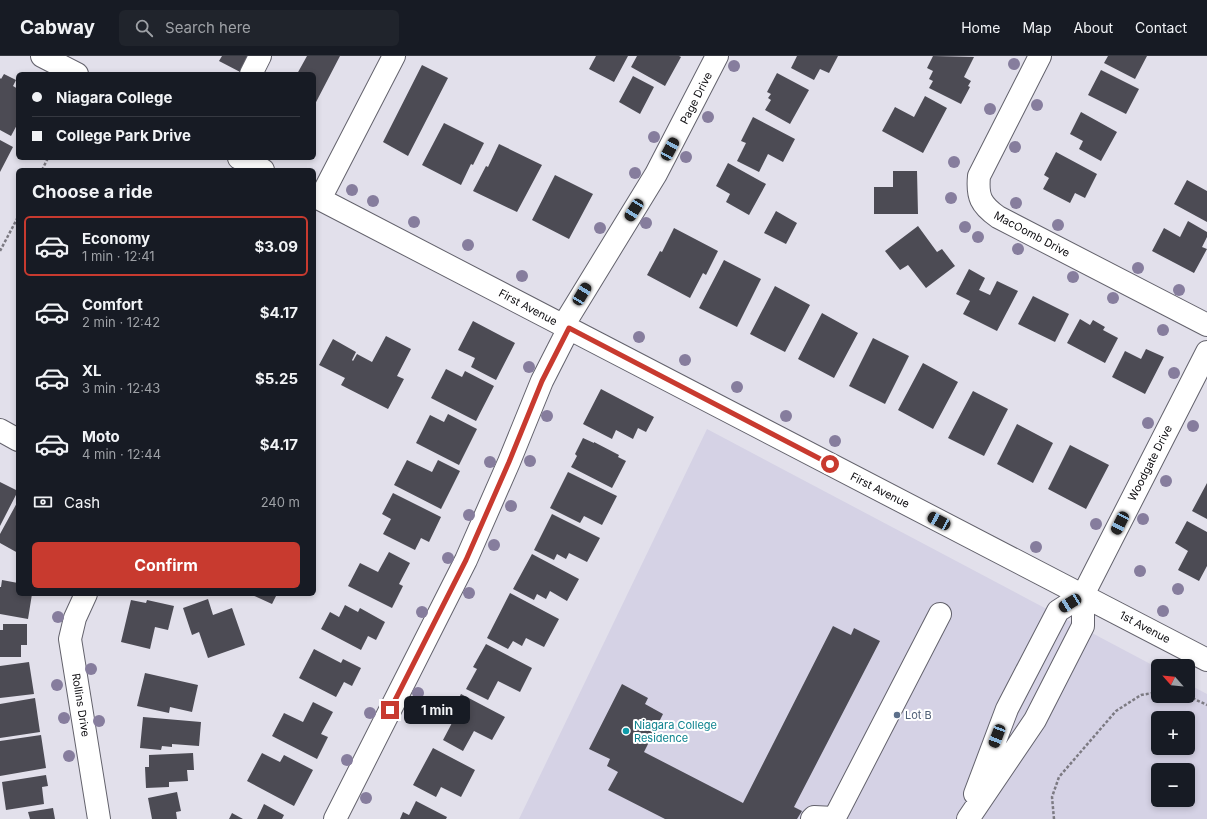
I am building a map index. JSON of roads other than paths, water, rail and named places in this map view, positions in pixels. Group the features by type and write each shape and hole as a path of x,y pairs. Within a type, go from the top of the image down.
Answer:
{"street":[{"path":"42,56 73,72"},
{"path":"252,72 260,56"},
{"path":"317,198 394,56"},
{"name":"Page Drive","path":"335,819 466,560 566,327 656,174 717,56"},
{"name":"MacOomb Drive","path":"1040,56 979,176 978,188 980,198 987,210 1207,325"},
{"path":"243,160 259,168"},
{"name":"First Avenue","path":"317,198 1083,596"},
{"name":"Woodgate Drive","path":"1083,596 1207,352"},
{"path":"0,430 16,439"},
{"name":"Rollins Drive","path":"85,596 75,618 70,639 99,819"},
{"path":"966,819 1007,709 1058,611 1083,596"},
{"path":"966,819 1035,720 1083,626 1083,596"},
{"name":"1st Avenue","path":"1083,596 1207,660"},
{"path":"812,819 814,817 834,819 940,614"}],"place":[{"name":"Lot B","path":"897,715"},
{"name":"Niagara College Residence","path":"626,731"}]}
